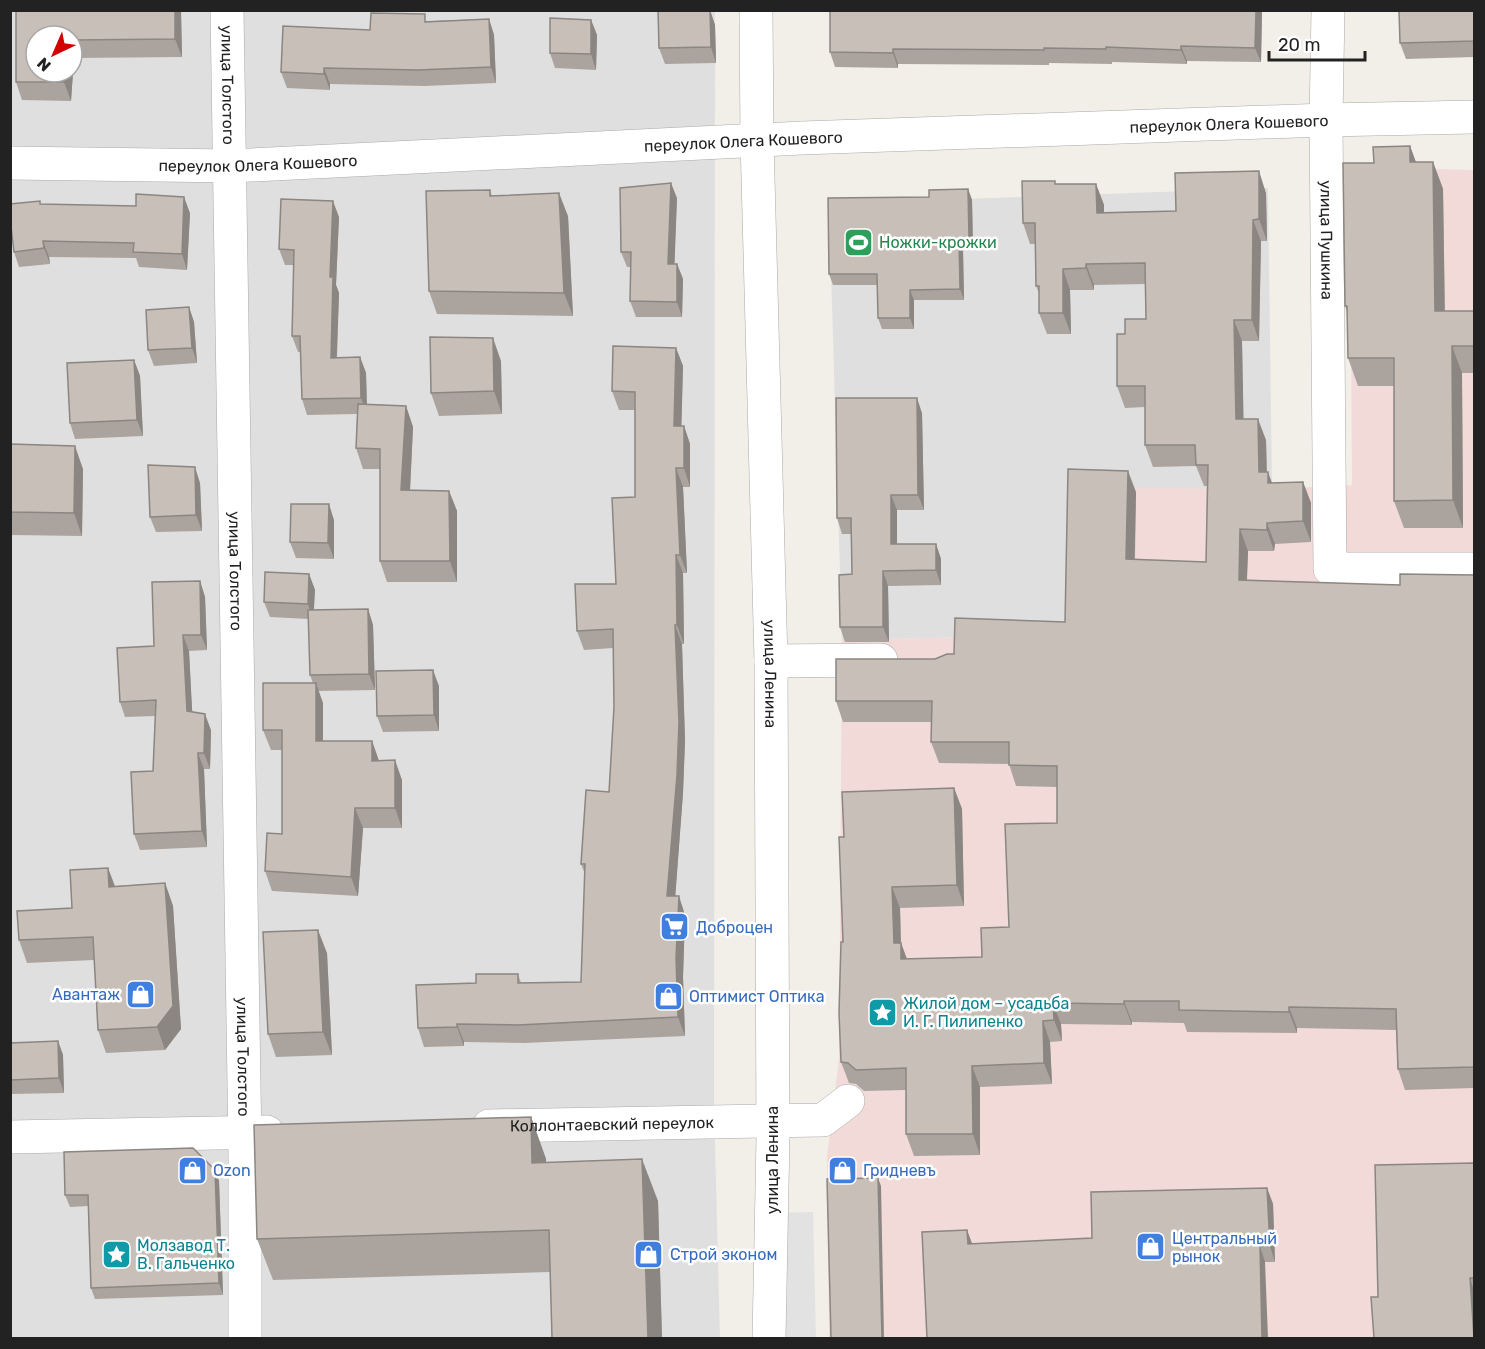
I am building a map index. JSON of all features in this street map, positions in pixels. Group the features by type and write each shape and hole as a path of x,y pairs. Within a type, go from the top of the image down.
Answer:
{"street":[{"name":"улица Толстого","path":"227,10 231,166 245,1338"},
{"name":"улица Ленина","path":"756,10 757,140 771,661 770,1338"},
{"name":"улица Пушкина","path":"1328,10 1326,120 1330,569 1474,569"},
{"name":"переулок Олега Кошевого","path":"10,163 231,166 757,140 1474,117"},
{"path":"771,661 910,661"},
{"name":"Коллонтаевский переулок","path":"457,1127 824,1120 848,1101"},
{"path":"10,1137 292,1131"}],"shaded area":[{"path":"10,11 715,11 714,1105 720,1338 11,1338"},
{"path":"1350,167 1474,170 1474,1338 829,1338 827,1156 839,1059 842,640 1066,635 1071,487 1272,489 1352,485"},
{"path":"1268,188 1272,489 1066,635 842,640 829,204"},
{"path":"813,1212 816,1338 781,1338 778,1213"}],"building":[{"path":"16,10 175,10 175,39 84,40 84,24 24,24 24,82 16,82"},
{"path":"658,10 710,10 711,47 659,48"},
{"path":"830,10 1256,10 1255,48 1181,46 1181,50 1106,47 1106,49 1044,48 1044,50 893,49 893,53 830,52"},
{"path":"1474,10 1474,41 1400,43 1399,11"},
{"path":"371,13 425,14 425,22 489,19 491,67 418,70 324,68 324,74 281,72 283,26 370,30"},
{"path":"550,18 591,20 591,54 550,53"},
{"path":"1410,146 1410,162 1433,162 1435,311 1474,311 1474,346 1452,346 1453,500 1394,501 1394,358 1348,358 1343,163 1374,163 1373,147"},
{"path":"1259,171 1259,219 1253,220 1252,320 1234,320 1236,419 1258,419 1259,472 1268,472 1268,483 1303,482 1303,521 1267,523 1267,530 1240,529 1239,580 1400,585 1400,574 1474,575 1474,1067 1398,1069 1396,1009 1289,1007 1289,1012 1179,1010 1179,1001 1124,1001 1124,1004 1053,1003 1054,1020 1043,1021 1044,1063 972,1066 973,1134 906,1134 906,1068 856,1070 848,1063 841,1062 839,1013 841,942 843,942 839,837 844,837 842,792 954,788 957,885 892,887 894,943 901,943 901,959 982,957 981,928 1009,927 1005,824 1057,823 1057,766 1009,765 1009,742 931,742 932,701 836,701 836,659 935,659 954,654 955,618 1065,622 1068,469 1128,471 1126,559 1206,562 1208,465 1196,465 1195,445 1145,445 1145,386 1117,386 1117,334 1125,334 1125,319 1146,319 1145,263 1086,264 1086,268 1063,269 1063,313 1039,313 1035,223 1023,223 1022,181 1096,184 1097,213 1176,211 1175,173"},
{"path":"671,183 668,264 677,264 677,302 630,301 631,252 621,252 620,188"},
{"path":"968,189 969,238 959,238 960,289 910,290 910,318 878,318 877,274 829,274 828,198 929,197 929,190"},
{"path":"490,190 490,196 559,193 564,293 429,291 426,191"},
{"path":"136,194 184,197 182,254 133,252 134,243 43,241 44,248 14,252 10,204 40,201 40,204 136,206"},
{"path":"281,199 333,201 330,277 333,277 331,358 360,357 361,398 302,399 300,336 292,336 294,250 279,249"},
{"path":"189,307 192,348 148,350 146,310"},
{"path":"430,337 493,338 494,391 431,393"},
{"path":"613,346 676,348 674,426 684,426 684,468 676,468 680,555 676,555 677,625 675,625 679,722 667,896 679,896 676,958 678,1017 518,1025 457,1024 457,1027 418,1028 416,985 476,983 476,974 518,974 518,983 581,982 585,864 581,864 586,790 609,792 614,707 613,629 577,631 575,584 616,584 612,498 635,497 635,392 612,391"},
{"path":"134,360 137,420 70,423 67,363"},
{"path":"836,398 917,398 918,495 891,495 891,544 936,544 936,570 883,571 883,627 840,627 839,575 852,574 851,518 837,518"},
{"path":"358,404 406,406 401,490 449,491 450,561 380,561 380,449 356,448"},
{"path":"10,444 75,446 74,513 10,512"},
{"path":"148,465 195,467 196,515 150,517"},
{"path":"291,504 329,504 328,543 290,542"},
{"path":"265,572 309,574 308,604 264,602"},
{"path":"200,581 201,635 183,635 187,711 205,714 204,753 198,753 202,831 134,834 131,772 153,771 156,700 120,702 117,648 154,646 152,582"},
{"path":"368,609 369,674 310,675 308,610"},
{"path":"433,670 434,715 377,716 376,671"},
{"path":"263,683 316,683 316,741 372,741 372,761 395,760 395,808 355,808 351,877 265,871 267,833 282,834 282,730 263,730"},
{"path":"108,868 109,887 165,883 173,1006 157,1027 98,1030 93,937 19,940 17,911 72,908 70,870"},
{"path":"318,930 323,1032 268,1034 263,932"},
{"path":"58,1041 59,1078 10,1080 10,1043"},
{"path":"531,1117 532,1163 642,1159 648,1338 552,1338 549,1230 257,1239 254,1125"},
{"path":"193,1148 215,1170 219,1283 91,1288 88,1195 65,1195 64,1152"},
{"path":"1474,1163 1474,1278 1470,1278 1474,1338 1374,1338 1371,1297 1378,1297 1375,1165"},
{"path":"878,1178 882,1338 831,1338 827,1179"},
{"path":"1267,1188 1270,1246 1260,1246 1262,1338 927,1338 922,1232 967,1230 968,1244 1092,1238 1091,1192"}],"place":[{"name":"Ножки-крожки","path":"858,242"},
{"name":"Доброцен","path":"675,927"},
{"name":"Авантаж","path":"141,994"},
{"name":"Оптимист Оптика","path":"668,996"},
{"name":"Жилой дом – усадьба И. Г. Пилипенко","path":"882,1012"},
{"name":"Ozon","path":"192,1170"},
{"name":"Гридневъ","path":"842,1170"},
{"name":"Центральный рынок","path":"1151,1247"},
{"name":"Молзавод Т. В. Гальченко","path":"116,1254"},
{"name":"Строй эконом","path":"649,1254"}]}
